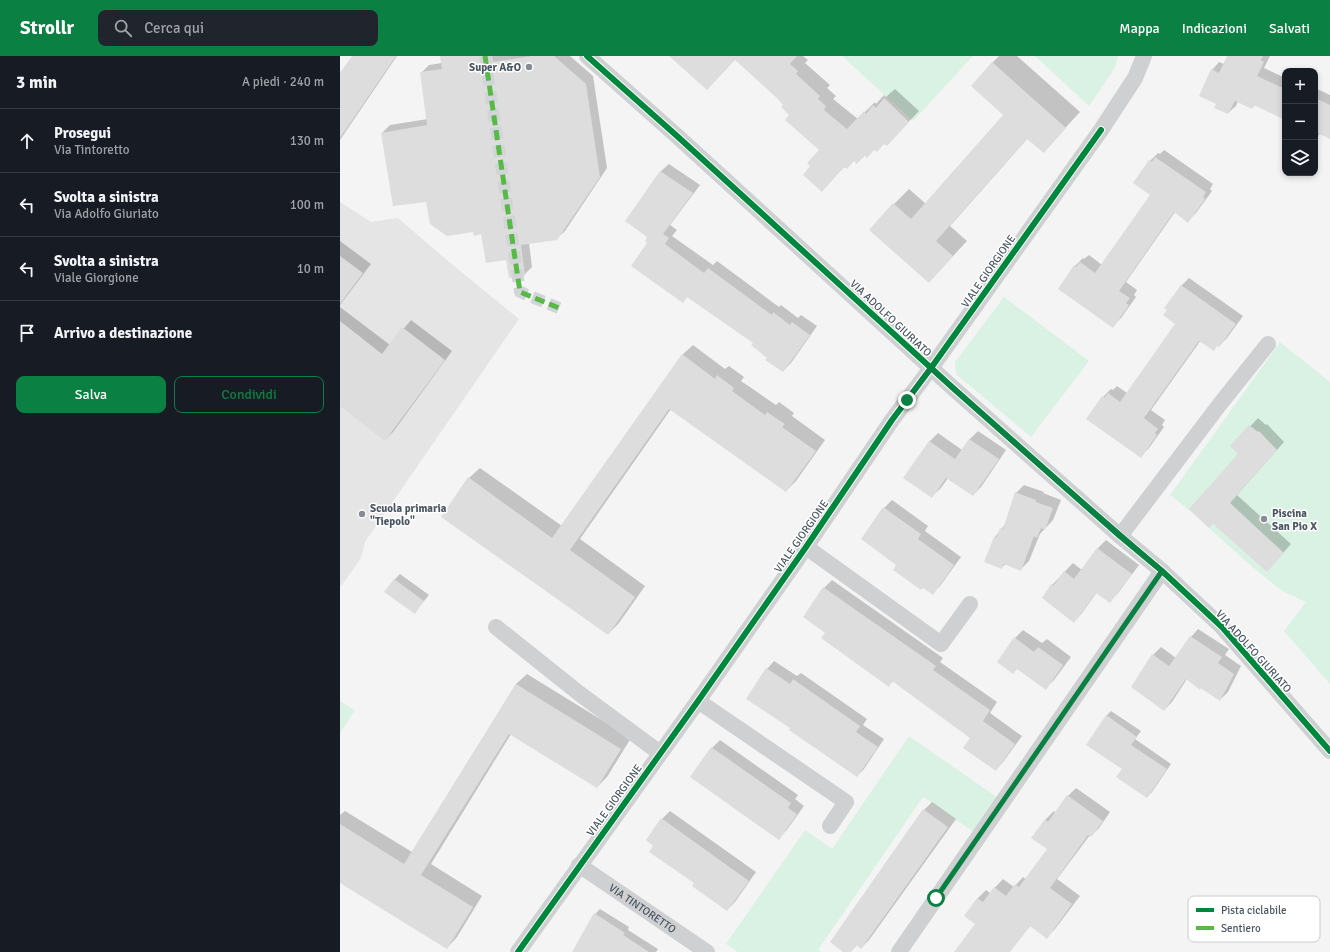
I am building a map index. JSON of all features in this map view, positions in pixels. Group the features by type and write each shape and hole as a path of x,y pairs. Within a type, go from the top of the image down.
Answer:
{"street":[{"name":"VIA ADOLFO GIURIATO","path":"587,56 640,102 663,125 695,152 931,368 1120,536 1162,571 1222,627 1330,751"},
{"name":"VIALE GIORGIONE","path":"518,952 698,701 806,547 892,420 931,368 1100,130 1135,78 1144,56"},
{"path":"1120,536 1220,404 1268,344"},
{"name":"VIALE GIORGIONE","path":"806,547 941,644 970,604"},
{"path":"899,952 1162,571"},
{"path":"496,627 580,694 660,753"},
{"path":"698,701 846,802 830,826"},
{"name":"VIA TINTORETTO","path":"579,865 707,952"}],"shaded area":[{"path":"340,202 371,222 398,218 519,319 365,542 361,558 342,585 340,585"}],"green space":[{"path":"842,56 973,56 913,121"},
{"path":"1035,56 1118,56 1115,68 1089,106"},
{"path":"1004,297 1089,361 1031,437 956,374 955,362"},
{"name":"Piscina San Pio X","path":"1280,342 1330,382 1330,684 1284,631 1306,602 1286,593 1262,575 1170,495"},
{"path":"340,701 355,710 340,733"},
{"path":"909,736 998,798 974,832 923,797 818,950 821,952 738,952 726,944 805,830 832,849"}],"building":[{"path":"352,56 396,56 340,138 340,73"},
{"path":"440,56 492,56 493,62 532,56 554,56 586,84 600,177 557,240 521,245 525,276 509,278 506,260 486,263 481,234 474,236 473,232 447,236 430,224 426,202 393,206 381,133 427,125 420,72 442,69"},
{"path":"669,56 797,56 790,64 798,71 796,74 820,96 818,99 826,106 824,110 847,129 864,111 866,114 873,105 876,108 884,98 909,122 887,146 884,144 877,152 874,150 867,158 864,155 857,164 854,161 847,169 844,167 822,192 803,175 810,166 807,163 819,150 785,120 789,115 781,107 783,105 776,97 735,60 707,90"},
{"path":"1227,56 1263,56 1261,60 1264,62 1257,76 1282,88 1282,119 1254,105 1252,109 1235,101 1228,114 1214,108 1216,104 1199,96 1211,69 1219,73"},
{"path":"992,62 1066,128 1044,153 1027,139 936,241 953,256 929,283 869,230 893,203 911,219 1003,115 971,86"},
{"path":"1318,99 1330,105 1330,139 1318,133"},
{"path":"1155,157 1206,192 1203,197 1205,199 1188,223 1174,212 1119,291 1130,298 1126,303 1129,305 1113,328 1058,289 1074,265 1076,267 1080,262 1095,273 1150,195 1133,183 1149,160 1152,162"},
{"path":"660,171 693,193 663,234 669,238 665,244 704,273 708,268 772,315 773,312 790,325 792,322 810,335 783,372 765,360 767,358 751,345 753,343 687,297 683,303 631,266 647,243 645,241 647,237 625,221"},
{"path":"340,256 363,273 340,304"},
{"path":"1181,285 1236,324 1219,347 1217,346 1214,351 1199,341 1144,418 1158,429 1155,433 1157,435 1141,458 1086,419 1102,396 1104,398 1108,393 1120,402 1175,324 1163,315 1167,310 1164,308"},
{"path":"340,321 382,354 402,327 445,360 385,441 340,406"},
{"path":"682,354 715,379 717,375 734,388 732,391 765,415 767,412 785,424 782,427 816,451 786,492 669,409 570,550 635,597 608,635 441,517 468,477 552,538"},
{"path":"1249,425 1258,432 1259,431 1277,450 1230,503 1284,553 1267,572 1213,524 1209,528 1189,509 1238,454 1230,446"},
{"path":"969,439 999,459 973,496 946,478 932,498 903,478 929,441 955,459"},
{"path":"1015,492 1053,508 1045,530 1041,528 1037,538 1034,536 1021,571 1004,564 1002,569 984,562 994,537 996,538 1000,528 1003,529"},
{"path":"883,507 921,534 918,539 954,565 933,595 923,588 921,590 893,570 896,565 861,539"},
{"path":"1097,548 1132,574 1110,603 1096,593 1074,623 1042,598 1051,584 1053,586 1064,571 1074,579"},
{"path":"394,579 424,601 415,614 384,592"},
{"path":"823,587 936,666 933,670 990,710 983,721 1015,744 996,771 963,748 970,738 892,681 889,687 821,638 825,633 803,617"},
{"path":"1190,636 1222,657 1218,663 1234,674 1220,701 1201,688 1200,690 1186,679 1164,711 1131,687 1152,654 1169,666"},
{"path":"1014,637 1034,652 1038,647 1063,665 1046,690 1017,669 1013,674 997,662"},
{"path":"766,668 790,684 793,679 860,726 856,732 878,747 857,777 789,730 790,728 746,699"},
{"path":"516,684 621,749 597,788 509,734 421,875 473,907 447,949 340,883 340,824 404,864"},
{"path":"1106,715 1137,737 1131,745 1167,769 1147,798 1116,777 1122,769 1086,745"},
{"path":"711,747 791,803 788,808 797,814 779,840 690,777"},
{"path":"1067,795 1103,821 1091,837 1088,835 1050,888 1072,904 1047,939 1030,926 1010,952 954,952 975,924 964,916 977,898 983,902 994,887 1006,896 1015,884 1019,887 1047,849 1031,838 1045,819 1048,822"},
{"path":"923,809 948,827 861,949 856,945 851,952 843,952 830,942"},
{"path":"661,818 749,881 727,911 692,886 694,883 649,852 653,846 646,840"},
{"path":"594,913 625,933 623,935 649,952 572,952"}],"tunnel":[{"path":"485,56 520,292 559,308"}],"marked path":[{"path":"485,56 520,292 559,308"}],"cycle path":[{"path":"587,56 677,136 953,388 1120,536 1162,571 1222,627 1330,751"},
{"path":"518,952 698,701 806,547 892,420 931,368 1101,130"}],"place":[{"name":"Super A&O","path":"529,67"},
{"name":"Scuola primaria \"Tiepolo\"","path":"362,514"},
{"name":"Piscina San Pio X","path":"1264,519"}],"route":[{"path":"907,400 931,368 1120,536 1162,571 936,898"}]}
